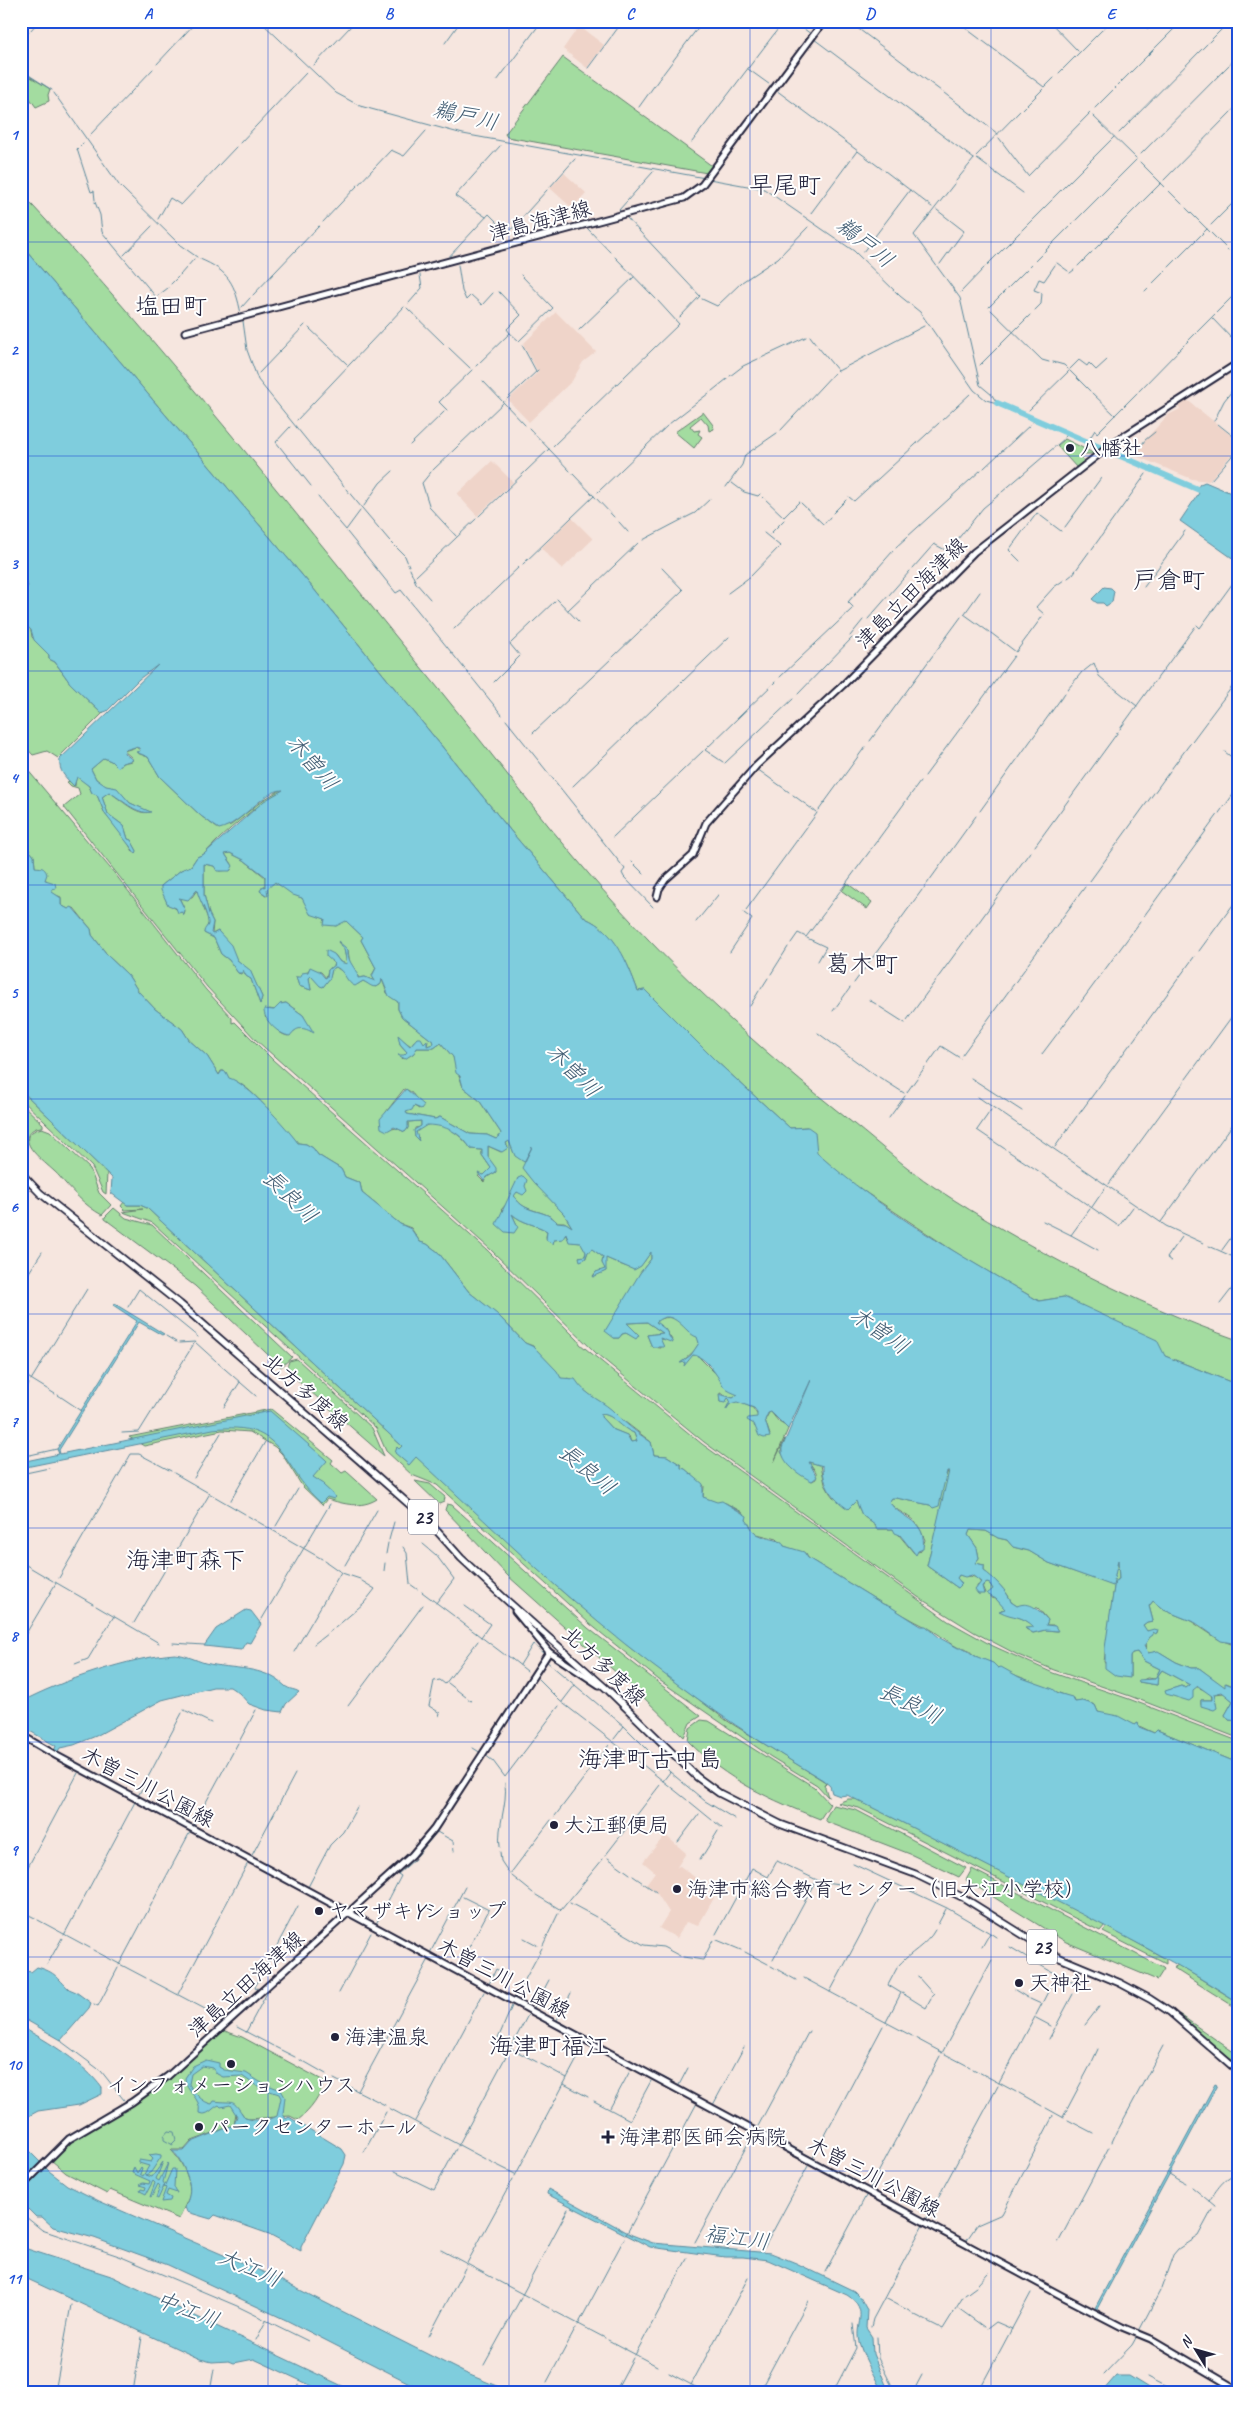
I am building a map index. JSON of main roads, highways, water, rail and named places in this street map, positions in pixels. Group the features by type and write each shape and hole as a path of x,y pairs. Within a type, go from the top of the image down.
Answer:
{"main road":[{"name":"津島海津線","path":"186,332 675,202 697,190 705,181 824,21"},
{"name":"津島立田海津線","path":"657,897 665,880 692,854 706,823 756,766 843,685 974,552 1109,446 1238,363"},
{"name":"北方多度線","path":"21,1173 40,1193 180,1304 302,1409 428,1522 461,1558 609,1691 697,1777 719,1793 780,1824 916,1874 964,1898 1060,1958 1120,1983 1150,1999 1170,2012 1238,2071"},
{"path":"503,1597 549,1652 609,1691"},
{"name":"津島立田海津線","path":"21,2186 73,2136 132,2102 158,2084 412,1855 430,1834 549,1652"},
{"name":"木曽三川公園線","path":"21,1735 65,1761 1071,2300 1151,2339 1238,2390"}],"water":[{"name":"木曽川","path":"21,231 27,236 26,251 308,582 514,835 585,918 605,931 612,939 625,959 638,991 645,990 716,1061 790,1128 808,1127 815,1132 817,1153 869,1195 924,1233 1039,1301 1064,1297 1157,1340 1165,1356 1238,1385 1238,1651 1232,1643 1221,1641 1196,1623 1164,1610 1153,1601 1149,1606 1153,1621 1143,1625 1147,1631 1158,1630 1156,1634 1153,1632 1153,1635 1144,1646 1148,1653 1158,1651 1176,1662 1191,1668 1199,1668 1225,1687 1225,1683 1238,1688 1238,1721 1229,1720 1225,1715 1233,1701 1222,1692 1214,1694 1217,1708 1214,1710 1201,1706 1201,1700 1212,1700 1212,1696 1198,1686 1193,1690 1193,1698 1189,1701 1166,1694 1165,1691 1181,1686 1186,1688 1190,1685 1162,1670 1158,1675 1157,1685 1139,1682 1138,1680 1155,1679 1160,1669 1144,1661 1137,1652 1132,1653 1130,1657 1130,1678 1116,1676 1105,1668 1105,1648 1114,1587 1115,1581 1119,1579 1118,1560 1113,1586 1049,1563 1029,1551 1013,1547 1007,1540 998,1538 986,1531 970,1530 968,1535 977,1548 979,1558 975,1563 984,1565 984,1571 1000,1585 1011,1602 1017,1606 1031,1605 1048,1620 1046,1625 1055,1626 1058,1631 1045,1630 1033,1633 1025,1628 1034,1627 1025,1620 999,1611 1005,1609 996,1599 987,1594 993,1589 990,1584 987,1583 982,1586 984,1594 978,1594 975,1590 981,1582 972,1575 965,1577 959,1575 957,1578 962,1584 958,1588 927,1566 949,1471 947,1471 939,1506 933,1508 930,1505 896,1498 892,1498 889,1502 918,1526 923,1539 923,1549 918,1551 916,1555 893,1529 876,1529 876,1526 862,1515 856,1501 848,1509 837,1500 829,1491 823,1473 823,1466 809,1462 817,1477 812,1481 792,1468 784,1458 782,1448 811,1380 788,1429 771,1412 768,1413 765,1420 770,1437 764,1438 759,1436 754,1424 747,1420 748,1418 757,1417 757,1412 754,1408 737,1402 730,1404 726,1410 730,1400 728,1398 725,1403 720,1402 719,1394 733,1398 738,1395 725,1388 707,1363 698,1356 693,1355 684,1366 685,1362 680,1363 691,1355 699,1343 697,1337 679,1322 668,1317 656,1322 665,1329 673,1343 660,1338 664,1347 652,1347 647,1335 663,1333 647,1322 627,1323 639,1335 636,1339 626,1333 622,1334 619,1338 614,1338 605,1331 640,1273 651,1259 651,1252 641,1266 634,1270 606,1258 606,1271 593,1277 596,1272 605,1269 602,1263 603,1257 592,1249 588,1252 585,1259 580,1261 579,1257 585,1256 586,1252 581,1243 569,1242 566,1233 563,1239 554,1240 553,1244 546,1240 547,1231 512,1214 518,1227 514,1233 505,1232 496,1224 518,1178 523,1176 527,1180 525,1186 527,1191 523,1195 517,1192 514,1196 519,1202 529,1209 572,1227 564,1214 522,1168 532,1147 524,1162 515,1156 509,1141 506,1143 508,1148 502,1152 488,1146 488,1157 496,1168 496,1172 484,1181 478,1173 484,1175 491,1168 482,1155 482,1150 471,1149 463,1138 447,1128 427,1125 416,1132 419,1141 415,1137 414,1130 421,1126 421,1121 408,1122 408,1128 405,1132 394,1127 387,1131 381,1128 380,1119 406,1089 424,1105 421,1109 414,1106 412,1110 406,1112 407,1114 435,1119 440,1117 470,1134 487,1135 496,1139 501,1133 479,1100 463,1087 460,1076 456,1073 453,1057 441,1043 434,1048 417,1048 414,1053 405,1059 398,1055 404,1055 407,1052 400,1044 398,1035 410,1046 417,1038 421,1038 424,1043 427,1040 427,1046 434,1042 402,1017 398,1009 398,1002 389,996 382,979 381,984 376,987 363,981 355,986 336,967 332,969 330,978 323,987 311,976 309,978 311,990 299,986 296,977 301,977 302,973 308,972 310,967 319,971 325,978 327,977 328,970 335,964 326,956 326,950 334,954 340,962 347,964 344,949 338,941 348,950 350,962 358,978 365,977 375,981 372,976 376,968 361,940 363,937 346,921 336,926 324,925 325,919 310,914 302,898 293,895 275,882 267,889 268,896 260,891 263,886 265,887 265,876 244,860 230,853 225,854 233,866 230,871 217,871 214,866 204,864 204,895 213,922 211,933 213,934 218,931 231,945 237,960 250,970 262,997 260,1004 251,979 246,976 243,970 242,973 238,973 229,960 221,954 214,938 204,933 208,924 197,890 188,900 179,898 185,910 183,915 182,912 178,913 176,908 168,905 161,886 181,870 191,866 197,857 204,854 264,801 283,790 275,791 268,795 236,821 219,829 201,816 160,777 148,757 136,752 140,751 139,748 135,747 125,750 124,753 133,760 122,763 118,768 111,761 104,758 91,769 96,779 106,786 117,788 130,803 151,812 135,809 109,792 102,797 108,814 124,826 128,839 131,840 137,851 136,854 105,814 97,795 92,793 89,786 77,777 74,786 61,771 60,759 158,665 139,679 107,711 101,713 70,683 55,662 49,659 49,655 34,640 31,630 21,621 21,588 25,590 28,586 21,573"},
{"path":"1205,482 1238,496 1238,562 1180,521 1199,493 1196,490 1200,484"},
{"path":"1104,587 1111,588 1114,591 1112,602 1106,606 1092,599"},
{"name":"長良川","path":"21,840 34,856 35,867 46,871 45,880 55,883 56,888 52,889 52,892 61,898 61,905 68,909 72,907 91,929 92,935 109,957 128,975 138,991 155,1009 182,1029 189,1040 207,1056 219,1075 222,1071 226,1072 229,1078 236,1081 266,1106 298,1143 306,1144 313,1148 318,1155 341,1169 345,1177 360,1183 362,1193 400,1224 411,1229 420,1242 427,1244 438,1252 469,1292 497,1314 525,1343 534,1347 557,1371 561,1378 575,1379 585,1391 607,1406 629,1426 651,1442 654,1455 667,1456 703,1484 703,1497 717,1502 722,1501 747,1516 746,1520 757,1534 782,1542 784,1546 804,1552 808,1558 883,1604 921,1626 926,1626 940,1638 993,1663 998,1668 1001,1667 1019,1677 1072,1697 1075,1702 1083,1701 1095,1705 1098,1712 1118,1716 1135,1725 1138,1723 1139,1727 1154,1733 1157,1730 1238,1763 1238,2002 1173,1962 1128,1938 847,1795 840,1796 832,1793 830,1786 823,1780 735,1725 652,1665 551,1582 416,1457 409,1465 395,1453 397,1447 399,1449 402,1446 147,1208 140,1205 127,1205 111,1193 112,1178 21,1090","holes":["601,1414 606,1415 634,1433 637,1441 631,1442 627,1435 612,1429 601,1417"]},
{"path":"286,1003 303,1015 314,1033 300,1028 295,1030 290,1036 281,1033 272,1026 266,1018 264,1009 274,1010 280,1004"},
{"path":"115,1304 164,1334 162,1335 139,1322 59,1450 60,1454 270,1411 327,1461 313,1477 324,1484 336,1497 334,1499 327,1497 321,1503 307,1489 279,1449 268,1439 255,1432 237,1428 213,1429 21,1468 21,1462 59,1454 57,1449 137,1321 113,1305"},
{"path":"246,1610 251,1611 261,1624 250,1643 246,1642 241,1650 204,1646 216,1629"},
{"path":"175,1654 187,1656 205,1663 258,1671 299,1692 286,1704 282,1712 266,1710 249,1704 239,1693 230,1687 213,1687 162,1700 96,1736 74,1745 60,1748 57,1753 54,1751 56,1746 21,1726 21,1702 37,1694 96,1671 138,1660"},
{"path":"37,1967 52,1973 69,1989 91,2003 89,2008 61,2040 21,2017 21,1970 31,1972"},
{"path":"21,2027 54,2046 86,2070 102,2088 102,2094 79,2105 38,2111 27,2117 21,2128"},
{"path":"206,2060 219,2063 219,2067 224,2070 246,2073 260,2082 281,2090 285,2097 283,2114 286,2119 289,2117 342,2149 346,2155 344,2164 301,2247 301,2251 269,2234 215,2215 211,2219 187,2212 185,2207 190,2191 189,2180 177,2155 172,2151 184,2151 192,2142 234,2125 237,2116 230,2105 221,2107 219,2105 205,2114 199,2113 198,2103 188,2088 185,2078 193,2066","holes":["202,2066 212,2068 223,2077 242,2076 258,2087 279,2094 281,2098 277,2116 266,2120 249,2119 245,2118 233,2103 214,2101 212,2104 202,2099 189,2084 191,2074"]},
{"path":"1215,2084 1217,2085 1097,2309 1095,2308"},
{"name":"大江川","path":"21,2143 49,2171 67,2185 99,2201 272,2276 465,2373 499,2387 520,2392 427,2392 286,2320 168,2265 94,2238 53,2227 42,2217 36,2217 21,2202"},
{"path":"149,2155 161,2155 161,2157 151,2172 146,2175 152,2177 163,2162 156,2179 159,2181 168,2163 163,2182 165,2185 172,2169 175,2169 174,2187 177,2193 168,2190 166,2195 171,2198 170,2201 161,2202 166,2188 164,2186 158,2199 156,2198 160,2186 158,2184 150,2197 155,2183 153,2181 146,2194 140,2191 141,2189 145,2190 146,2187 139,2185 143,2183 149,2184 150,2181 132,2173 134,2167 137,2173 141,2167 140,2174 143,2176 149,2166 139,2163 139,2160 151,2162 153,2159"},
{"path":"548,2189 632,2235 653,2243 771,2253 854,2291 860,2297 867,2310 866,2328 872,2337 873,2354 889,2392 882,2392 865,2357 858,2338 860,2313 854,2301 847,2295 768,2260 725,2257 650,2247 547,2194"},
{"path":"21,2247 111,2276 355,2392 325,2392 254,2359 234,2363 229,2361 212,2362 200,2359 21,2276"},
{"path":"1116,2376 1129,2376 1155,2392 1102,2392"}],"waterway":[{"path":"30,31 39,21"},
{"path":"157,64 197,21"},
{"name":"鵜戸川","path":"260,21 336,93 360,106 463,134 705,178"},
{"path":"445,43 461,21"},
{"path":"497,81 542,21"},
{"path":"612,36 623,21"},
{"path":"663,74 703,21"},
{"path":"793,21 811,34"},
{"path":"848,21 941,91"},
{"path":"956,21 980,39"},
{"path":"1049,21 1078,51"},
{"path":"1104,28 1110,21"},
{"path":"1140,21 1148,29"},
{"path":"1095,108 1182,21"},
{"path":"1209,42 1230,21"},
{"path":"692,142 781,25"},
{"path":"314,65 351,26"},
{"path":"1059,73 1102,30"},
{"path":"21,40 27,34"},
{"path":"588,68 611,37"},
{"path":"814,39 974,159"},
{"path":"983,41 1044,87"},
{"path":"1119,133 1207,44"},
{"path":"1231,63 1238,57"},
{"path":"1141,154 1229,65"},
{"path":"90,135 153,69"},
{"path":"748,69 773,87"},
{"path":"21,70 52,90"},
{"path":"240,143 306,73"},
{"path":"639,107 662,75"},
{"path":"1023,109 1054,78"},
{"path":"776,90 882,169"},
{"path":"54,93 119,185"},
{"path":"944,93 998,134"},
{"path":"1233,110 1238,106"},
{"path":"976,156 1020,111"},
{"path":"1164,180 1231,112"},
{"path":"999,138 1028,176 1090,113"},
{"path":"1093,116 1136,158"},
{"path":"323,222 391,150 404,156 426,131"},
{"path":"1053,198 1114,137"},
{"path":"83,143 77,149 91,192 94,191 95,200"},
{"path":"486,217 455,196 500,146"},
{"path":"158,219 170,198 181,205 236,147"},
{"path":"811,213 857,151"},
{"path":"550,187 575,159"},
{"path":"956,181 974,159"},
{"path":"977,159 1023,193"},
{"path":"1076,220 1136,160"},
{"path":"1140,162 1182,204"},
{"path":"885,171 932,207"},
{"path":"622,213 619,210 653,172"},
{"name":"鵜戸川","path":"709,179 764,189 854,251 900,296 920,312 974,390 986,400 997,403"},
{"path":"1095,249 1161,183"},
{"path":"954,184 914,235 960,298 980,385 992,395 997,403"},
{"path":"121,187 180,245 197,257"},
{"path":"510,231 547,190"},
{"path":"863,252 910,190"},
{"path":"1211,225 1238,198"},
{"path":"1022,230 1052,200"},
{"path":"95,202 100,215 102,232 156,297 168,288"},
{"path":"1186,208 1228,250"},
{"path":"937,210 964,231 940,264"},
{"path":"445,261 489,214 508,233"},
{"path":"626,217 700,296 680,317"},
{"path":"1044,252 1073,223"},
{"path":"124,255 152,226"},
{"path":"253,295 319,226"},
{"path":"702,299 717,306 742,282 778,258 808,227"},
{"path":"588,229 610,252"},
{"path":"1169,267 1207,229"},
{"path":"986,266 1020,232"},
{"path":"1078,266 1092,252"},
{"path":"1008,288 1042,254"},
{"path":"1232,254 1238,260"},
{"path":"615,257 656,299"},
{"path":"180,275 194,259"},
{"path":"200,259 218,268 229,280 236,294 241,314"},
{"path":"1057,263 1068,271"},
{"path":"458,265 462,291 466,300 471,295 482,305 493,293"},
{"path":"1035,310 1041,304 1042,293 1034,290 1039,279 1044,281 1055,265"},
{"path":"961,292 984,268"},
{"path":"1145,291 1167,269"},
{"path":"1070,273 1074,270"},
{"path":"409,303 422,288 420,275"},
{"path":"510,333 519,341 553,308 521,275"},
{"path":"171,284 178,277"},
{"path":"579,330 634,277"},
{"path":"989,307 1005,291"},
{"path":"1186,343 1238,291"},
{"path":"476,366 510,333 507,329 521,315 499,292"},
{"path":"242,307 250,298"},
{"path":"624,377 679,324 658,301"},
{"path":"297,420 404,307"},
{"path":"407,308 444,344"},
{"path":"991,310 1042,360 1049,362"},
{"path":"980,365 1030,315"},
{"path":"1212,318 1233,340"},
{"path":"243,321 247,350 258,380 344,486"},
{"path":"259,373 305,325"},
{"path":"818,347 838,371 924,326"},
{"path":"309,328 347,364"},
{"path":"810,336 816,344"},
{"path":"761,358 806,337"},
{"path":"522,345 536,371"},
{"path":"1139,391 1184,345"},
{"path":"449,348 470,368"},
{"path":"730,376 743,366 758,359"},
{"path":"1070,369 1079,360 1087,366 1089,363 1096,370 1107,360"},
{"path":"1053,362 1064,365 1068,369"},
{"path":"1234,369 1238,367"},
{"path":"447,410 439,402 472,370"},
{"path":"507,399 538,370"},
{"path":"1029,410 1069,371"},
{"path":"1070,371 1090,391"},
{"path":"781,430 835,372"},
{"path":"1232,373 1238,379"},
{"path":"553,446 622,379"},
{"path":"712,391 727,379"},
{"path":"483,381 525,425"},
{"path":"1214,421 1224,401 1238,383"},
{"path":"669,424 709,393"},
{"path":"1092,393 1115,415"},
{"path":"1090,438 1095,430 1097,433 1137,393"},
{"path":"941,421 970,394"},
{"path":"433,470 504,402"},
{"name":"鵜戸川","path":"997,403 1204,492"},
{"path":"410,445 444,412"},
{"path":"849,497 854,501 939,423"},
{"path":"1218,424 1238,440"},
{"path":"984,468 1030,425"},
{"path":"598,492 667,426"},
{"path":"290,427 276,442 311,486"},
{"path":"529,428 570,471"},
{"path":"1135,455 1145,440 1155,432"},
{"path":"726,487 742,465 745,455 777,433"},
{"path":"1002,492 1064,439"},
{"path":"479,516 549,449"},
{"path":"1211,480 1238,449"},
{"path":"896,547 981,470"},
{"path":"364,506 380,483 393,471"},
{"path":"431,472 422,483 430,508 456,536"},
{"path":"573,474 614,517"},
{"path":"1092,549 1146,474"},
{"path":"1065,527 1101,478"},
{"path":"732,483 744,492 758,496 760,494"},
{"path":"346,489 405,556 409,566"},
{"path":"949,550 983,508 1000,494"},
{"path":"523,564 594,496"},
{"path":"318,497 346,530 360,511"},
{"path":"763,497 784,517 799,502"},
{"path":"685,518 695,513 710,499"},
{"path":"833,513 846,500"},
{"path":"801,503 823,524"},
{"path":"1028,525 1037,513 1061,531"},
{"path":"825,523 830,517"},
{"path":"416,576 476,519"},
{"path":"643,540 683,519"},
{"path":"770,534 784,520"},
{"path":"619,522 628,532"},
{"path":"1020,561 1009,550 1026,527"},
{"path":"1144,587 1185,531"},
{"path":"347,532 396,593 401,590 502,715"},
{"path":"728,593 751,576 780,546 764,533"},
{"path":"568,610 638,543"},
{"path":"913,568 934,544 947,551"},
{"path":"853,607 848,602 893,551"},
{"path":"1068,578 1089,552"},
{"path":"454,629 519,567"},
{"path":"613,657 683,590 662,568"},
{"path":"410,569 416,583 430,599"},
{"path":"868,619 910,571"},
{"path":"1197,625 1200,628 1238,576"},
{"path":"1044,614 1036,607 1054,587 1064,580"},
{"path":"965,613 980,592"},
{"path":"557,599 579,622"},
{"path":"511,643 555,601"},
{"path":"780,677 852,609"},
{"path":"964,614 989,632"},
{"path":"870,741 961,617"},
{"path":"991,633 1016,652 1042,617"},
{"path":"850,636 863,620"},
{"path":"1156,680 1195,627"},
{"path":"658,705 729,637"},
{"path":"798,694 852,638"},
{"path":"494,682 520,656 510,644"},
{"path":"925,776 1014,656"},
{"path":"533,733 611,659"},
{"path":"1084,671 1094,663 1099,676 1112,687"},
{"path":"1068,689 1082,672"},
{"path":"1208,719 1238,679"},
{"path":"723,762 705,750 775,682"},
{"path":"1120,729 1154,682"},
{"path":"1114,688 1137,706"},
{"path":"980,811 1065,693"},
{"path":"725,763 793,699"},
{"path":"573,786 656,706"},
{"path":"506,720 625,869 622,873 624,877 653,907"},
{"path":"1172,768 1207,721"},
{"path":"1035,846 1118,732"},
{"path":"819,810 865,747"},
{"path":"613,837 703,751"},
{"path":"1225,752 1238,762"},
{"path":"734,796 757,769 789,792"},
{"path":"1090,881 1170,771"},
{"path":"871,849 920,782"},
{"path":"1224,807 1238,788"},
{"path":"793,795 816,812"},
{"path":"1144,916 1222,809"},
{"path":"746,910 817,813"},
{"path":"924,888 976,816"},
{"path":"826,910 870,851"},
{"path":"976,926 1030,852"},
{"path":"632,862 644,874"},
{"path":"1028,964 1085,887"},
{"path":"854,983 922,890"},
{"path":"696,922 718,895"},
{"path":"1199,951 1238,898"},
{"path":"791,943 798,933 806,937 825,912"},
{"path":"730,952 752,919 744,913"},
{"path":"1081,1002 1140,922"},
{"path":"907,1020 974,928"},
{"path":"807,938 826,947 818,961"},
{"path":"771,974 788,947"},
{"path":"1133,1041 1194,957"},
{"path":"962,1055 1027,966"},
{"path":"761,989 768,978"},
{"path":"833,1011 850,988"},
{"path":"750,1006 759,991"},
{"path":"869,1000 876,1004"},
{"path":"1042,1054 1079,1005"},
{"path":"880,1007 905,1023"},
{"path":"1186,1079 1238,1008"},
{"path":"818,1033 876,1076"},
{"path":"1079,1114 1131,1043"},
{"path":"928,1064 941,1046 960,1058"},
{"path":"907,1092 925,1067"},
{"path":"879,1077 904,1093"},
{"path":"971,1078 1022,1111"},
{"path":"1132,1153 1184,1082"},
{"path":"889,1118 905,1096"},
{"path":"978,1097 1166,1226 1203,1243"},
{"path":"991,1110 977,1130 1005,1149"},
{"path":"1055,1147 1077,1116"},
{"path":"1184,1191 1236,1120"},
{"path":"1008,1151 1040,1172"},
{"path":"1109,1184 1130,1155"},
{"path":"1042,1174 1063,1188"},
{"path":"1092,1207 1105,1188"},
{"path":"1066,1190 1117,1225"},
{"path":"1161,1222 1182,1193"},
{"path":"1119,1226 1133,1207"},
{"path":"1043,1221 1071,1235 1090,1209"},
{"path":"1222,1250 1235,1232"},
{"path":"1071,1235 1098,1250"},
{"path":"1171,1261 1167,1258 1182,1237"},
{"path":"1209,1246 1238,1259"},
{"path":"21,1285 42,1252"},
{"path":"1220,1304 1237,1282"},
{"path":"31,1380 87,1289"},
{"path":"128,1307 139,1289 198,1337"},
{"path":"166,1336 176,1342"},
{"path":"179,1343 195,1342 216,1361"},
{"path":"122,1433 139,1432 195,1342"},
{"path":"218,1363 256,1396"},
{"path":"21,1373 55,1394"},
{"path":"224,1407 240,1382"},
{"path":"21,1396 29,1384"},
{"path":"58,1395 82,1411"},
{"path":"194,1478 221,1433"},
{"path":"231,1500 265,1442"},
{"path":"21,1457 57,1449"},
{"path":"59,1578 131,1454 139,1454 171,1471"},
{"path":"21,1474 49,1468"},
{"path":"174,1473 245,1514"},
{"path":"276,1526 298,1489"},
{"path":"134,1623 209,1495"},
{"path":"259,1624 330,1504"},
{"path":"345,1565 377,1510"},
{"path":"248,1516 322,1559"},
{"path":"389,1540 394,1522"},
{"path":"386,1554 388,1543"},
{"path":"423,1544 436,1555 454,1579 436,1603"},
{"path":"403,1547 407,1553 410,1584 417,1589"},
{"path":"325,1561 342,1573 360,1579"},
{"path":"21,1562 53,1581"},
{"path":"384,1571 385,1563"},
{"path":"294,1652 341,1572"},
{"path":"335,1628 364,1603 375,1589 362,1581"},
{"path":"55,1582 93,1604"},
{"path":"21,1642 56,1583"},
{"path":"422,1592 454,1616"},
{"path":"348,1706 423,1605"},
{"path":"96,1606 159,1643"},
{"path":"465,1606 490,1624 481,1637"},
{"path":"75,1664 88,1659 114,1616"},
{"path":"456,1618 505,1655"},
{"path":"314,1644 332,1630"},
{"path":"439,1716 440,1713 429,1706 434,1681 440,1680 445,1684 478,1641"},
{"path":"173,1643 204,1645"},
{"path":"520,1665 533,1644 543,1653"},
{"path":"508,1656 527,1671"},
{"path":"546,1661 624,1726"},
{"path":"538,1679 560,1701 586,1721"},
{"path":"448,1683 471,1701"},
{"path":"504,1715 524,1684"},
{"path":"562,1702 575,1685"},
{"path":"485,1755 493,1761 505,1777 559,1706"},
{"path":"184,1710 211,1723"},
{"path":"240,1740 256,1710"},
{"path":"138,1796 182,1713"},
{"path":"589,1723 636,1760"},
{"path":"614,1739 624,1726 670,1772"},
{"path":"193,1826 238,1743"},
{"path":"555,1816 609,1745"},
{"name":"福江川","path":"473,1748 481,1753"},
{"path":"61,1755 78,1764"},
{"path":"638,1761 687,1800"},
{"path":"81,1766 109,1780"},
{"path":"663,1781 670,1772 705,1801 735,1819"},
{"path":"21,1880 78,1773"},
{"path":"251,1857 295,1774"},
{"path":"111,1782 165,1810"},
{"name":"福江川","path":"500,1847 499,1839 506,1791 505,1783"},
{"path":"605,1856 660,1785"},
{"path":"64,1935 135,1802"},
{"path":"690,1802 712,1820"},
{"path":"308,1887 330,1845 343,1832 357,1807"},
{"path":"167,1812 220,1840"},
{"path":"678,1842 699,1814"},
{"path":"510,1874 551,1820"},
{"path":"715,1822 722,1828"},
{"path":"700,1860 718,1831"},
{"path":"119,1965 190,1832"},
{"path":"417,1856 437,1832 453,1841 454,1851"},
{"path":"224,1842 247,1855"},
{"name":"福江川","path":"500,1852 501,1861 509,1873"},
{"path":"251,1857 278,1871"},
{"path":"608,1858 630,1874"},
{"path":"376,1924 401,1876 398,1874 415,1859"},
{"path":"561,1910 603,1859"},
{"path":"777,1861 819,1881 847,1885"},
{"path":"716,1934 752,1868 768,1877 777,1861"},
{"path":"178,1994 248,1863"},
{"path":"853,1864 947,1908 990,1933"},
{"path":"282,1873 334,1901"},
{"name":"福江川","path":"512,1876 533,1893"},
{"path":"633,1876 656,1892"},
{"path":"773,1960 816,1880"},
{"path":"880,1897 888,1882"},
{"path":"430,1953 465,1887"},
{"name":"福江川","path":"536,1895 560,1911"},
{"path":"458,1968 489,1910 463,1897"},
{"path":"830,1992 879,1900"},
{"path":"337,1903 346,1908"},
{"path":"570,1903 596,1917"},
{"path":"242,2004 259,1989 255,1987 298,1906"},
{"path":"938,1924 946,1909"},
{"path":"21,1911 35,1918"},
{"name":"福江川","path":"543,1945 558,1914"},
{"path":"360,1915 397,1935"},
{"path":"599,1919 644,1945 663,1947 680,1956"},
{"path":"38,1920 90,1948"},
{"path":"898,1966 927,1940 935,1930"},
{"path":"339,1993 371,1933"},
{"path":"982,1947 990,1933 996,1937"},
{"path":"47,1965 62,1938"},
{"path":"524,1938 537,1945"},
{"path":"683,1957 703,1960 713,1940"},
{"path":"717,1940 741,1950"},
{"path":"411,1942 430,1953"},
{"path":"1010,1947 1050,1971 1082,1987"},
{"name":"福江川","path":"514,2000 542,1948"},
{"path":"93,1950 146,1978"},
{"path":"745,1952 768,1964"},
{"path":"433,1955 459,1968"},
{"path":"979,1984 992,1960"},
{"path":"246,2032 266,1992 300,1961"},
{"path":"358,2091 428,1961"},
{"path":"771,1966 796,1980"},
{"path":"94,2004 98,2006 118,1968"},
{"path":"886,2022 901,1993 888,1985 897,1968"},
{"path":"489,1984 496,1969 500,1971"},
{"path":"462,1970 510,1996"},
{"path":"918,1977 934,1995 932,1997"},
{"path":"804,1978 856,2006"},
{"path":"150,1980 205,2009"},
{"path":"534,2008 549,1980"},
{"path":"1036,2015 1052,1984"},
{"path":"942,2053 978,1986"},
{"path":"1015,1990 1028,1998"},
{"path":"415,2121 484,1992"},
{"path":"557,2020 571,1993"},
{"path":"902,1993 926,2008 931,1999"},
{"path":"1056,2026 1073,1994"},
{"path":"1030,1999 1041,2004"},
{"path":"518,2000 543,2013"},
{"name":"福江川","path":"512,2006 497,2041 537,2062"},
{"path":"235,2011 240,2007"},
{"path":"1085,2025 1099,2007"},
{"path":"859,2008 912,2036"},
{"path":"208,2011 224,2020"},
{"path":"458,2146 528,2015"},
{"path":"546,2015 566,2025"},
{"path":"999,2083 1035,2017"},
{"path":"1036,2018 1051,2026"},
{"path":"813,2158 883,2026"},
{"path":"237,2027 273,2046"},
{"path":"569,2027 600,2043"},
{"path":"1049,2039 1055,2028"},
{"path":"757,2128 809,2031"},
{"path":"915,2038 943,2053"},
{"path":"61,2039 62,2042 101,2071 124,2100"},
{"path":"602,2045 628,2059"},
{"path":"567,2078 584,2046"},
{"path":"1118,2130 1163,2046"},
{"path":"275,2047 295,2057"},
{"path":"713,2105 744,2047"},
{"path":"1092,2062 1098,2049"},
{"path":"945,2054 970,2067"},
{"path":"869,2190 940,2056"},
{"path":"305,2062 326,2074"},
{"path":"633,2062 659,2076"},
{"name":"福江川","path":"515,2176 567,2078 541,2064"},
{"path":"1083,2079 1091,2064"},
{"path":"679,2085 688,2068"},
{"path":"973,2069 1016,2092"},
{"path":"610,2108 630,2071"},
{"path":"663,2077 697,2096"},
{"path":"334,2079 385,2105"},
{"path":"594,2101 630,2120 651,2081"},
{"path":"1063,2117 1082,2081"},
{"path":"564,2084 588,2097"},
{"path":"926,2220 998,2086"},
{"path":"1019,2093 1042,2106"},
{"path":"700,2098 727,2112"},
{"path":"626,2235 696,2105"},
{"path":"389,2108 441,2136"},
{"path":"1046,2108 1064,2118"},
{"path":"364,2152 386,2112"},
{"path":"730,2114 777,2138"},
{"path":"966,2241 977,2225 1002,2214 1053,2116"},
{"path":"1068,2120 1093,2133"},
{"path":"172,2144 176,2140 174,2132 168,2131 164,2136 164,2140 173,2145"},
{"path":"1112,2142 1117,2131"},
{"path":"695,2242 752,2136"},
{"path":"444,2137 485,2159"},
{"path":"793,2147 839,2172"},
{"path":"1058,2243 1109,2147"},
{"path":"395,2171 434,2190 456,2149"},
{"path":"489,2161 515,2174"},
{"path":"764,2248 808,2166"},
{"path":"842,2173 867,2187"},
{"path":"1169,2174 1185,2183"},
{"path":"1209,2201 1225,2180 1238,2174"},
{"path":"466,2265 513,2179"},
{"path":"1192,2187 1215,2206"},
{"path":"869,2188 897,2204"},
{"path":"825,2272 867,2194"},
{"path":"900,2205 953,2234"},
{"path":"522,2295 568,2209"},
{"path":"1161,2289 1173,2255 1178,2249 1198,2236 1212,2210"},
{"name":"中江川","path":"21,2213 42,2230 119,2256 237,2306 308,2341"},
{"path":"871,2327 873,2319 923,2225"},
{"path":"956,2235 1000,2259"},
{"path":"578,2325 624,2239"},
{"path":"1233,2245 1238,2251"},
{"path":"441,2250 493,2278"},
{"path":"635,2355 687,2259"},
{"path":"1004,2261 1035,2278"},
{"path":"429,2336 465,2268"},
{"path":"978,2284 988,2273"},
{"path":"691,2385 748,2278"},
{"path":"496,2280 549,2308"},
{"path":"1038,2280 1064,2293"},
{"path":"965,2295 976,2287"},
{"path":"1124,2325 1139,2331 1160,2291"},
{"path":"978,2392 1031,2293"},
{"path":"1067,2295 1092,2308"},
{"path":"21,2296 27,2297"},
{"path":"913,2314 943,2329 963,2297"},
{"path":"484,2365 521,2298"},
{"path":"885,2298 911,2312"},
{"path":"759,2392 808,2301"},
{"path":"55,2392 71,2305"},
{"path":"958,2308 984,2327"},
{"path":"552,2310 605,2338"},
{"path":"1095,2310 1109,2317"},
{"path":"256,2340 266,2321"},
{"path":"987,2329 996,2322 1012,2329"},
{"path":"833,2392 856,2348 853,2324"},
{"path":"547,2382 576,2328"},
{"path":"1104,2374 1132,2345 1137,2336"},
{"path":"133,2392 142,2337"},
{"path":"877,2337 878,2358 892,2386"},
{"path":"608,2340 657,2366"},
{"path":"615,2392 633,2358"},
{"path":"210,2392 214,2369"},
{"path":"669,2373 705,2392"},
{"path":"913,2392 922,2375"},
{"path":"1148,2377 1177,2392"},
{"path":"297,2392 299,2384"},
{"path":"687,2392 689,2388"}],"place":[{"name":"八幡社","path":"1070,448"},
{"name":"大江郵便局","path":"554,1825"},
{"name":"海津市総合教育センター（旧大江小学校）","path":"677,1889"},
{"name":"ヤマザキYショップ","path":"319,1911"},
{"name":"天神社","path":"1019,1983"},
{"name":"海津温泉","path":"335,2037"},
{"name":"インフォメーションハウス","path":"231,2064"},
{"name":"パークセンターホール","path":"199,2127"},
{"name":"海津郡医師会病院","path":"608,2137"}],"district":[{"name":"早尾町","path":"785,185"},
{"name":"塩田町","path":"171,306"},
{"name":"戸倉町","path":"1169,580"},
{"name":"葛木町","path":"862,964"},
{"name":"海津町森下","path":"186,1560"},
{"name":"海津町古中島","path":"650,1759"},
{"name":"海津町福江","path":"549,2046"}]}
